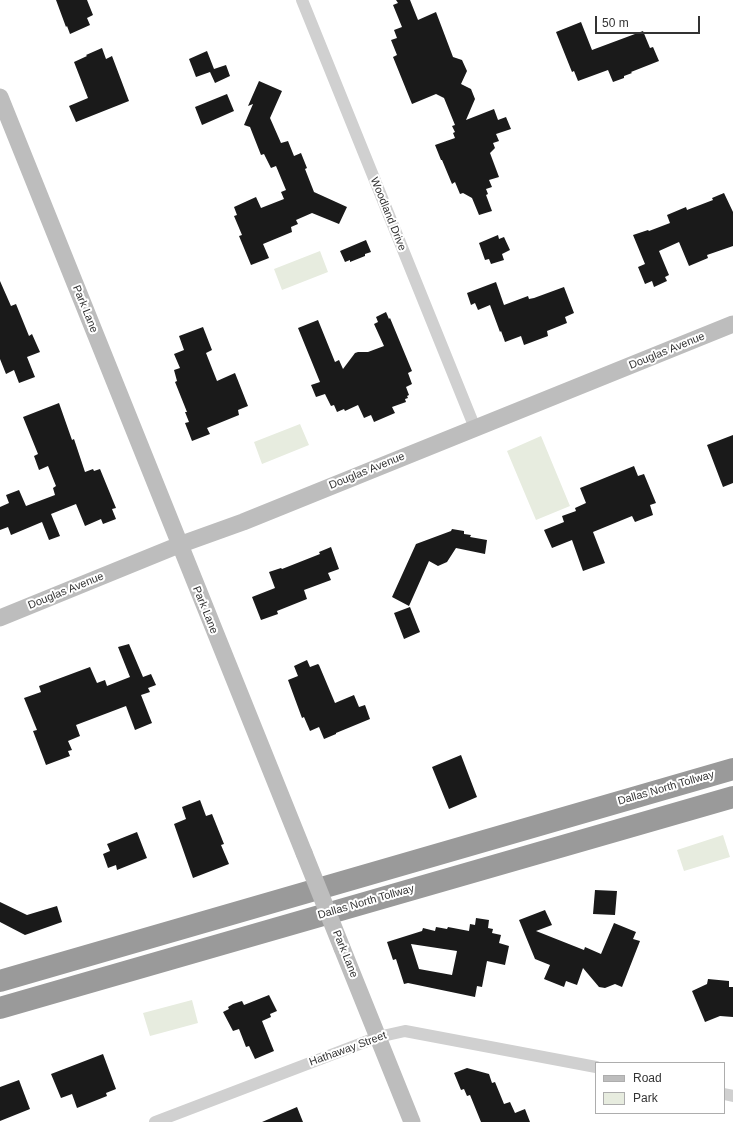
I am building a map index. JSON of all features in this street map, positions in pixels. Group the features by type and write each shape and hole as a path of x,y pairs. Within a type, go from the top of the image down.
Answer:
{"highway":[{"name":"Dallas North Tollway","path":"0,981 733,769"},
{"name":"Dallas North Tollway","path":"0,1008 733,796"}],"street":[{"name":"Woodland Drive","path":"302,0 475,428"},
{"name":"Park Lane","path":"0,97 412,1122"},
{"name":"Douglas Avenue","path":"0,618 179,545 244,522 733,324"},
{"name":"Hathaway Street","path":"155,1122 378,1037 405,1031 595,1067"}],"green space":[{"path":"320,251 328,272 282,290 274,269"},
{"path":"300,424 309,445 262,464 254,442"},
{"path":"541,436 570,506 536,520 507,451"},
{"path":"723,835 730,857 684,871 677,850"},
{"path":"192,1000 198,1023 150,1036 143,1013"}],"building":[{"path":"56,0 87,0 93,15 87,18 90,25 70,34"},
{"path":"396,0 410,0 418,20 436,12 453,57 462,60 467,71 461,84 471,89 475,99 466,120 494,109 498,120 506,117 511,129 496,134 499,141 493,143 495,148 490,153 499,177 489,180 492,187 486,189 488,194 486,195 492,211 479,215 472,198 463,193 460,194 455,182 452,184 441,160 435,145 455,138 453,133 455,132 452,126 455,125 444,98 436,94 412,104 393,57 397,55 391,40 397,38 394,30 402,27 393,5 398,3"},
{"path":"581,22 592,50 643,31 650,48 653,47 659,61 631,72 632,73 624,76 624,78 613,82 608,70 578,81 574,71 572,72 556,32"},
{"path":"102,48 106,59 112,56 129,101 76,122 69,106 88,98 74,62"},
{"path":"207,51 214,69 226,65 230,76 215,83 210,72 196,77 189,59"},
{"path":"259,81 282,91 270,118 281,143 288,141 294,156 301,153 307,168 305,169 314,192 347,207 339,224 312,213 296,220 298,224 291,227 292,232 263,244 269,258 251,265 239,236 242,235 234,216 237,215 234,207 256,197 261,208 284,199 281,192 286,190 276,166 271,168 264,154 261,155 250,127 244,125 253,104 248,106"},
{"path":"227,94 234,111 202,125 195,107"},
{"path":"724,193 733,212 733,246 707,255 708,258 689,266 679,242 659,251 669,275 665,277 667,281 654,287 652,281 645,284 638,267 645,264 633,235 670,223 667,215 686,207 687,210 713,200 712,198"},
{"path":"498,235 499,239 504,237 510,250 502,254 504,260 491,264 489,259 485,260 479,243"},
{"path":"366,240 371,252 350,262 350,260 345,262 340,251"},
{"path":"0,281 11,306 16,304 29,336 32,334 40,352 27,357 35,377 19,383 14,370 6,374 0,359"},
{"path":"496,282 504,305 528,296 529,299 534,298 564,287 574,313 565,317 567,323 547,331 548,336 524,345 521,336 505,342 490,305 478,310 475,303 471,305 467,293"},
{"path":"386,312 389,319 390,318 412,371 408,373 412,384 406,387 409,395 407,396 408,398 405,399 406,402 392,407 395,413 374,422 371,415 364,418 358,405 345,411 344,409 337,412 334,405 331,406 325,394 316,397 311,385 320,382 298,328 318,320 335,362 339,360 343,369 355,353 368,352 384,346 374,324 378,322 376,317"},
{"path":"203,327 212,350 206,353 217,381 235,373 248,406 238,410 239,415 207,428 210,434 192,441 185,423 189,422 185,412 187,412 175,382 177,381 174,370 180,368 174,354 184,350 179,336"},
{"path":"59,403 72,440 74,439 85,472 93,469 94,471 100,469 116,508 112,509 116,519 103,524 101,519 85,526 76,504 51,514 60,536 49,540 42,522 11,535 8,527 0,530 0,507 9,503 6,495 19,490 26,506 55,495 53,488 56,486 48,466 39,470 34,456 38,454 23,417"},
{"path":"733,435 733,483 723,487 707,445"},
{"path":"634,466 638,476 644,474 656,503 650,505 653,515 635,522 632,516 593,532 605,563 583,571 572,540 552,548 544,530 564,522 562,516 576,511 575,508 586,503 580,488"},
{"path":"452,529 464,531 464,534 471,535 470,537 487,540 485,554 456,548 447,562 438,566 429,561 409,606 392,597 416,544 451,531"},
{"path":"331,547 339,569 328,573 331,580 304,590 307,599 277,611 278,614 261,620 252,597 275,588 269,572 282,569 320,554 319,552"},
{"path":"410,607 420,632 404,639 394,613"},
{"path":"129,644 143,677 151,674 156,685 148,688 150,692 141,695 152,723 135,730 126,706 76,725 80,736 68,741 72,750 68,751 70,756 46,765 33,731 37,730 24,698 41,692 39,686 90,667 97,683 105,680 107,686 130,677 118,647"},
{"path":"307,660 310,667 319,665 335,703 354,695 359,707 365,705 370,719 324,739 319,727 310,731 304,717 302,718 288,680 298,676 294,666"},
{"path":"461,755 477,797 449,809 432,767"},
{"path":"200,800 206,816 212,814 224,844 221,845 229,864 193,878 174,824 186,819 182,807"},
{"path":"137,832 147,858 117,870 116,865 108,868 103,854 110,851 107,844"},
{"path":"595,890 617,891 615,915 593,914"},
{"path":"0,902 27,915 57,906 62,922 25,935 0,922"},
{"path":"545,910 552,925 536,931 584,950 585,947 601,954 614,923 636,932 633,939 640,941 622,987 615,984 605,988 599,987 583,968 577,985 566,981 564,987 544,979 550,965 535,959 519,920"},
{"path":"476,918 489,920 488,928 493,929 492,933 501,935 499,943 509,946 505,965 487,961 482,987 477,986 475,997 408,983 404,984 396,959 393,960 387,942 422,931 423,928 435,931 436,927 447,929 448,927 469,931 470,924 475,925","holes":["411,944 457,951 452,975 419,969"]},
{"path":"708,979 729,981 729,987 733,987 733,1017 720,1016 705,1022 692,991 707,984"},
{"path":"269,995 277,1011 270,1014 271,1017 262,1021 274,1051 255,1059 249,1046 246,1047 239,1029 233,1031 223,1012 229,1009 228,1007 233,1004 242,1001 244,1005"},
{"path":"103,1054 116,1089 106,1093 107,1096 77,1108 72,1094 61,1098 51,1074"},
{"path":"467,1068 489,1074 492,1083 495,1082 504,1104 510,1102 515,1113 525,1109 530,1122 481,1122 470,1095 467,1096 464,1089 461,1090 454,1073"},
{"path":"19,1080 30,1109 0,1121 0,1087"},
{"path":"297,1107 303,1122 262,1122"}]}
